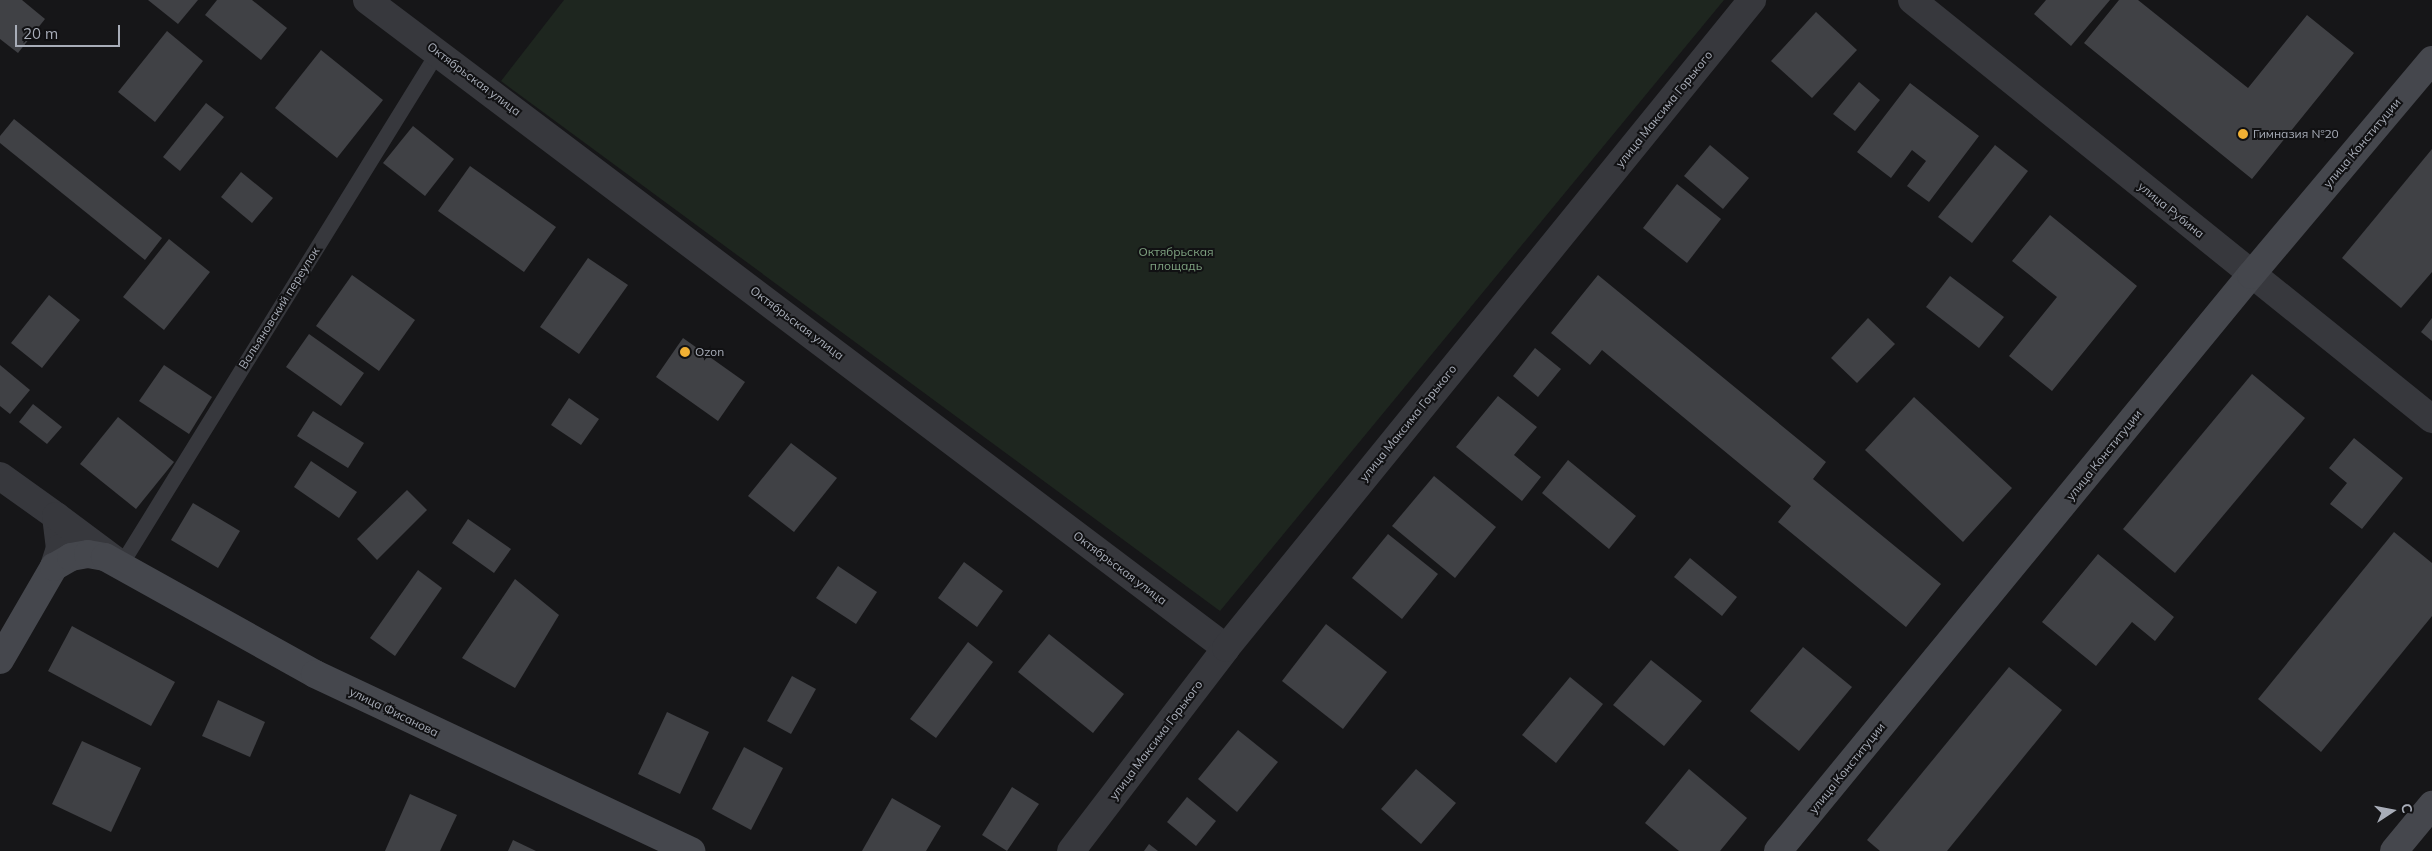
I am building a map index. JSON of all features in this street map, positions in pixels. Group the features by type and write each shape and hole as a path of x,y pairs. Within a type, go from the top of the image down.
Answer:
{"street":[{"name":"Октябрьская улица","path":"367,0 438,51 1226,648"},
{"name":"улица Максима Горького","path":"1071,851 1226,648 1752,0"},
{"name":"улица Рубина","path":"1912,0 2432,419"},
{"name":"улица Конституции","path":"1778,851 2251,275 2432,60"},
{"path":"0,476 56,516 113,561"},
{"path":"0,660 54,567 60,548 56,516"},
{"path":"54,567 71,557 88,554 113,561"},
{"name":"улица Фисанова","path":"113,561 315,674 691,851"},
{"path":"2394,851 2432,805"}],"lane":[{"name":"Вальяновский переулок","path":"113,561 438,51"}],"green space":[{"name":"Октябрьская площадь","path":"564,0 1724,0 1220,611 501,81"}],"building":[{"path":"0,0 22,0 45,19 18,53 0,39"},
{"path":"148,0 198,0 178,24"},
{"path":"217,0 252,0 287,28 261,60 205,15"},
{"path":"2046,0 2110,0 2071,46 2034,14"},
{"name":"Гимназия №20","path":"2119,0 2138,0 2248,88 2307,15 2354,53 2252,179 2084,43"},
{"path":"1816,12 1857,50 1812,98 1771,61"},
{"path":"167,31 203,61 155,122 118,92"},
{"path":"321,50 383,100 337,158 275,108"},
{"path":"1859,82 1880,100 1855,131 1833,114"},
{"path":"1910,83 1979,136 1929,202 1907,186 1926,161 1912,150 1891,178 1857,152"},
{"path":"206,103 224,117 180,171 163,157"},
{"path":"14,119 162,238 145,260 0,143 0,136"},
{"path":"413,126 454,159 425,196 383,163"},
{"path":"1710,145 1749,178 1723,209 1684,176"},
{"path":"1995,145 2028,171 1972,243 1938,217"},
{"path":"2432,149 2432,272 2401,308 2342,258"},
{"path":"470,166 556,227 524,272 438,211"},
{"path":"241,172 273,198 252,223 221,197"},
{"path":"1677,184 1721,219 1687,263 1643,228"},
{"path":"2050,215 2137,286 2052,391 2009,356 2057,297 2012,261"},
{"path":"169,239 210,272 164,330 123,297"},
{"path":"588,258 628,285 579,354 540,327"},
{"path":"352,275 415,320 379,371 316,326"},
{"path":"1598,275 1826,462 1813,479 1941,584 1906,627 1778,522 1791,506 1602,350 1590,365 1551,333"},
{"path":"1950,276 2004,317 1979,348 1926,307"},
{"path":"49,295 80,320 42,368 11,343"},
{"path":"1868,318 1895,344 1857,383 1831,358"},
{"path":"2432,318 2432,341 2421,332"},
{"path":"309,334 364,373 341,406 286,367"},
{"path":"683,338 745,382 718,421 656,377"},
{"path":"1535,348 1561,369 1538,397 1513,376"},
{"path":"0,365 30,390 10,414 0,406"},
{"path":"164,365 212,397 189,434 139,401"},
{"path":"2252,374 2305,418 2175,573 2123,529"},
{"path":"1498,396 1537,427 1514,455 1541,477 1522,501 1456,447"},
{"path":"1914,397 2012,488 1963,542 1865,450"},
{"path":"569,398 599,419 581,445 551,425"},
{"path":"33,404 62,427 47,444 19,422"},
{"path":"313,411 364,443 348,468 297,436"},
{"path":"118,417 174,462 136,509 80,464"},
{"path":"2354,438 2403,478 2362,529 2330,504 2347,483 2329,468"},
{"path":"791,443 837,478 794,532 748,496"},
{"path":"1568,460 1636,516 1609,549 1542,493"},
{"path":"311,461 357,492 339,518 294,487"},
{"path":"1434,476 1496,527 1455,578 1392,526"},
{"path":"407,490 427,510 377,560 357,539"},
{"path":"193,503 240,531 218,568 171,540"},
{"path":"468,519 511,549 494,573 452,543"},
{"path":"2394,532 2432,563 2432,616 2321,752 2258,699"},
{"path":"1388,534 1438,574 1402,619 1352,578"},
{"path":"2098,554 2174,617 2155,641 2132,622 2096,666 2042,622"},
{"path":"1690,558 1737,597 1722,616 1674,577"},
{"path":"964,562 1003,591 977,627 938,598"},
{"path":"838,566 877,592 856,624 816,598"},
{"path":"418,570 442,588 395,656 370,638"},
{"path":"515,579 559,615 515,688 462,658"},
{"path":"1326,624 1387,672 1343,729 1282,681"},
{"path":"72,626 175,682 151,726 48,671"},
{"path":"1049,634 1124,694 1093,733 1018,672"},
{"path":"968,642 993,662 936,738 910,719"},
{"path":"1803,647 1852,687 1799,751 1750,711"},
{"path":"1651,660 1702,701 1664,746 1613,705"},
{"path":"2009,667 2062,710 1947,851 1880,851 1867,840"},
{"path":"792,676 816,689 791,734 767,721"},
{"path":"1570,677 1603,704 1556,763 1522,735"},
{"path":"218,700 265,722 250,757 202,736"},
{"path":"667,712 709,732 680,794 638,774"},
{"path":"1238,730 1278,762 1237,812 1198,779"},
{"path":"82,741 141,768 111,832 52,804"},
{"path":"744,747 783,768 751,830 712,809"},
{"path":"1416,769 1456,803 1421,844 1381,809"},
{"path":"1689,769 1747,818 1720,851 1679,851 1645,823"},
{"path":"1012,787 1039,804 1007,851 982,835"},
{"path":"410,794 457,815 440,851 385,851"},
{"path":"1187,797 1216,821 1196,846 1167,822"},
{"path":"892,798 941,826 926,851 862,851"},
{"path":"513,840 536,851 508,851"},
{"path":"1149,844 1158,851 1144,851"}],"place":[{"name":"Гимназия №20","path":"2243,134"},
{"name":"Ozon","path":"685,352"}]}
